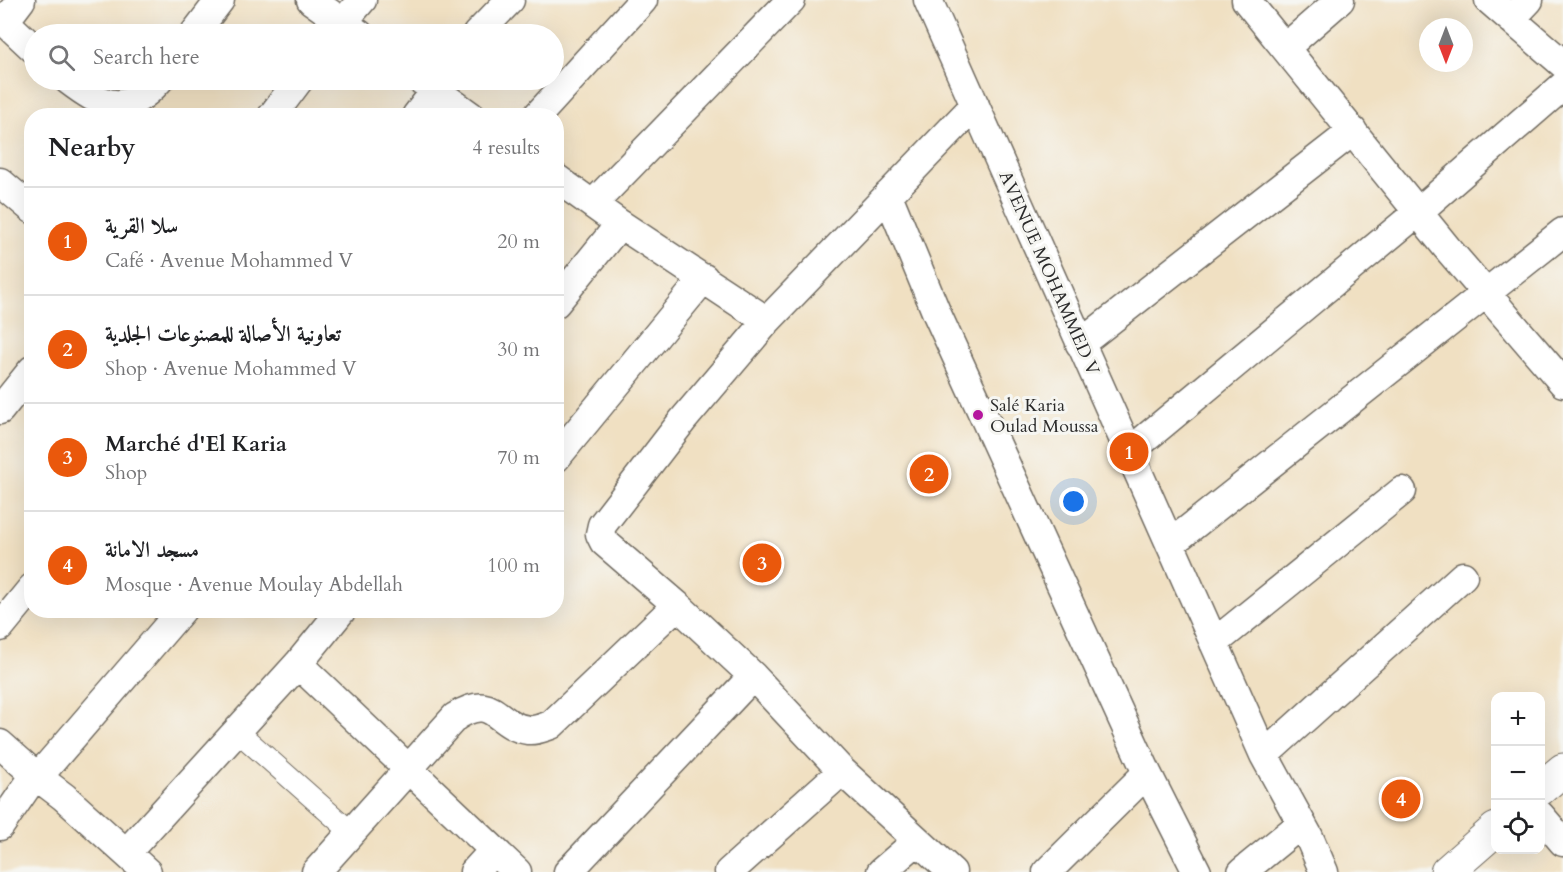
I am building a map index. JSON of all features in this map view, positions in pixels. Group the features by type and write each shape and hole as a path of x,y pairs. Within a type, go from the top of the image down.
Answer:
{"street":[{"path":"202,24 220,0"},
{"path":"311,0 338,24"},
{"path":"348,24 362,0"},
{"path":"487,24 510,0"},
{"path":"564,86 643,0"},
{"path":"593,204 791,0"},
{"name":"AVENUE MOHAMMED V","path":"928,0 1264,755 1324,872"},
{"path":"1246,0 1485,293 1557,365"},
{"path":"1285,48 1340,0"},
{"path":"1489,0 1520,9 1563,64"},
{"path":"8,13 24,35"},
{"path":"1129,452 1418,212 1563,86"},
{"path":"82,90 108,104 118,105 148,90"},
{"path":"278,108 292,90"},
{"path":"419,108 427,90"},
{"path":"439,90 461,108"},
{"path":"544,108 561,90"},
{"path":"952,872 842,771 753,676 677,604 604,542 600,534 602,525 683,420 766,321 975,105"},
{"path":"1080,344 1353,131"},
{"path":"564,184 620,224 766,321"},
{"path":"2,188 24,203"},
{"path":"888,195 937,314 1147,773 1197,872"},
{"path":"564,293 620,224"},
{"path":"1170,544 1563,232"},
{"path":"564,448 704,278"},
{"path":"0,410 24,380"},
{"path":"1214,643 1402,491"},
{"path":"1264,755 1463,576"},
{"path":"0,627 24,598"},
{"path":"316,872 446,726 464,711 481,707 489,708 521,728 532,730 551,725 677,604"},
{"path":"0,826 36,776 175,618"},
{"path":"0,744 64,797 137,863 237,731 298,664 335,618"},
{"path":"298,664 517,872"},
{"path":"568,872 753,676"},
{"path":"237,731 351,832"},
{"path":"1545,785 1563,770"},
{"path":"729,872 842,771"},
{"path":"1047,872 1147,773"},
{"path":"1545,821 1563,842"},
{"path":"1242,872 1301,824"},
{"path":"1447,872 1491,833"},
{"path":"881,872 917,841"},
{"path":"474,872 494,850"}],"place":[{"name":"Salé Karia Oulad Moussa","path":"978,415"},
{"name":"سلا القرية","path":"1129,452"},
{"name":"تعاونية الأصالة للمصنوعات الجلدية","path":"929,474"},
{"name":"Marché d'El Karia","path":"762,563"},
{"name":"مسجد الامانة","path":"1401,799"}]}
